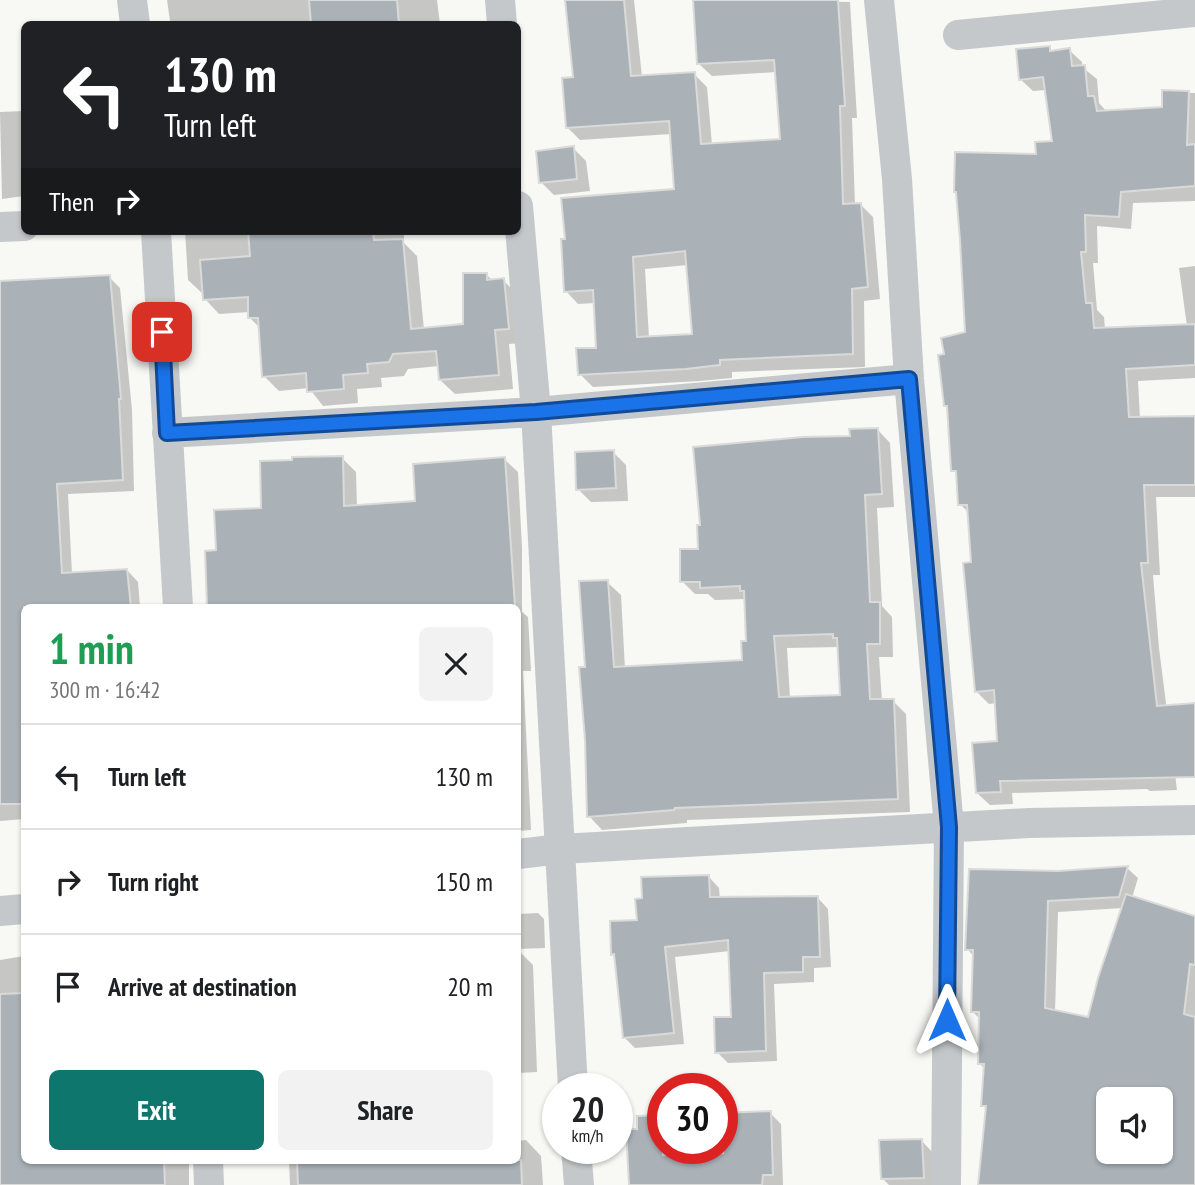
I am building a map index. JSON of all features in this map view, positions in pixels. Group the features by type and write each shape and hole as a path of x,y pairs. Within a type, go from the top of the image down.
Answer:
{"street":[{"path":"132,0 135,21"},
{"path":"500,0 502,21"},
{"path":"879,0 897,179 909,379 949,827 946,1185"},
{"path":"958,35 1195,12"},
{"path":"0,227 21,226"},
{"path":"156,235 178,604"},
{"path":"521,235 536,412 572,1073"},
{"path":"167,433 536,412 909,379"},
{"path":"521,854 560,849 1028,823 1195,820"},
{"path":"0,911 21,909"},
{"path":"208,1164 209,1185"},
{"path":"577,1164 579,1185"}],"building":[{"path":"309,0 397,0 399,21 311,21"},
{"path":"565,0 624,0 631,76 695,72 701,144 780,139 774,60 697,64 693,0 838,0 845,106 840,106 843,204 861,203 868,287 852,289 853,354 720,360 720,365 686,369 578,375 576,348 596,348 593,290 564,292 561,239 565,239 561,198 674,189 669,121 566,128 562,78 573,77","holes":["685,251 692,334 637,337 633,257"]},
{"path":"1050,46 1050,51 1070,48 1072,66 1085,65 1088,96 1094,96 1097,111 1162,107 1162,90 1189,91 1187,145 1195,144 1195,186 1121,192 1119,217 1085,215 1086,252 1081,252 1086,303 1092,303 1094,328 1195,324 1195,365 1126,369 1129,417 1195,416 1195,485 1144,485 1148,563 1141,563 1157,706 1195,703 1195,777 1000,781 1001,792 976,793 972,743 997,741 994,690 975,692 963,563 971,562 967,505 958,505 956,471 951,471 947,406 944,406 938,355 944,354 941,338 965,332 960,240 954,192 955,152 1036,154 1035,142 1052,141 1043,77 1019,80 1016,49"},
{"path":"574,146 577,179 539,183 536,151"},
{"path":"248,235 373,235 374,240 403,239 411,329 463,324 463,273 487,273 487,280 504,278 509,329 495,330 499,375 439,380 436,351 393,354 389,362 367,364 368,373 343,375 344,389 307,392 306,373 262,377 258,318 248,318 248,297 203,300 200,260 250,256"},
{"path":"110,275 121,399 123,480 57,484 62,573 127,569 131,604 21,604 21,804 0,804 0,281"},
{"path":"878,428 882,494 865,495 870,602 880,602 880,644 867,644 870,699 894,699 898,799 675,808 587,817 585,740 579,667 585,667 579,581 608,580 614,667 742,660 741,641 746,641 744,591 740,591 740,586 700,588 700,582 680,582 680,549 698,549 697,525 700,525 693,447 803,437 850,436 849,429","holes":["833,634 833,638 837,638 840,695 779,697 774,636"]},
{"path":"614,450 616,488 576,490 575,452"},
{"path":"343,456 344,506 415,501 413,464 505,457 515,604 207,604 205,551 216,550 214,510 261,508 260,461 292,460 292,457"},
{"path":"1128,866 1119,897 1048,901 1045,1008 1088,1017 1126,894 1195,916 1195,965 1190,964 1184,1014 1195,1017 1195,1185 978,1185 986,1106 981,1106 984,1064 978,1064 979,1012 971,1012 973,950 965,950 969,869 1058,871"},
{"path":"709,875 710,897 818,896 820,957 803,957 803,972 764,973 766,1051 715,1053 714,1017 731,1017 728,940 665,947 674,1033 623,1038 614,954 611,955 610,921 637,920 635,899 642,898 641,877"},
{"path":"21,993 21,1164 164,1164 165,1185 0,1185 0,994"},
{"path":"771,1111 773,1175 763,1175 762,1185 629,1185 628,1164 633,1164 633,1129 637,1129 637,1116 647,1116 647,1164 738,1164 738,1112"},
{"path":"922,1139 924,1178 881,1179 879,1140"},
{"path":"521,1160 522,1185 298,1185 297,1164 521,1164"}],"route":[{"path":"162,332 167,433 536,412 909,379 949,827 947,1020"}]}
